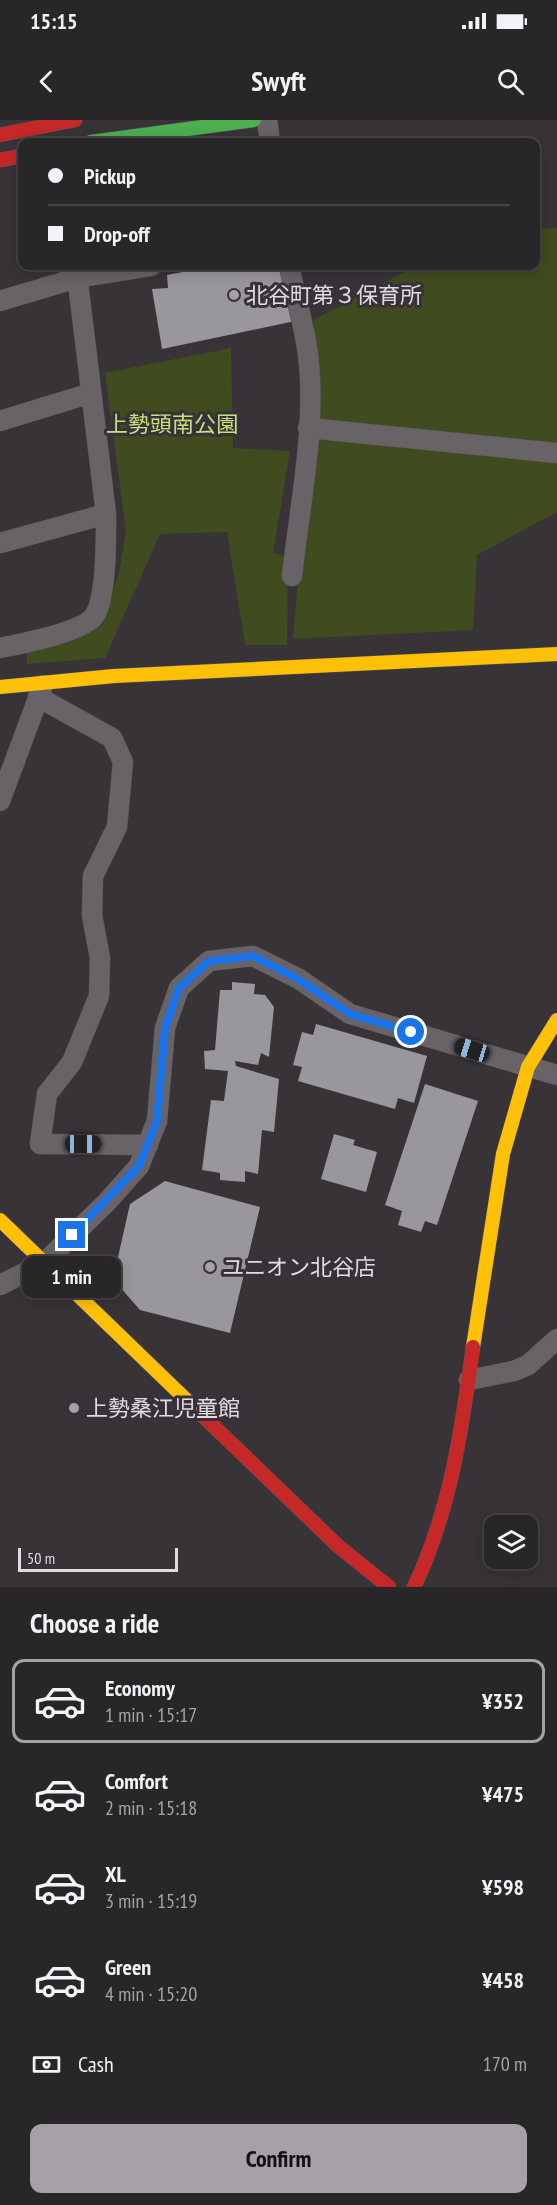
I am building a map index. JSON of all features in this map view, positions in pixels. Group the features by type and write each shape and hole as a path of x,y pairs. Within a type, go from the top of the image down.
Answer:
{"street":[{"path":"116,138 254,120"},
{"path":"267,120 269,138"},
{"path":"0,135 65,121"},
{"path":"0,160 18,157"},
{"path":"0,301 76,272 101,270"},
{"path":"290,270 307,348 308,428 292,576"},
{"path":"0,648 79,625 94,616 100,602 106,550 106,514 102,460 76,272"},
{"path":"0,421 91,393"},
{"path":"308,428 557,453"},
{"path":"0,543 106,514"},
{"path":"0,687 41,690 248,668 557,654"},
{"path":"0,801 41,690"},
{"path":"41,690 112,738 123,762 117,827 93,876 92,915 100,958 99,996 72,1062 47,1094 40,1144 148,1145"},
{"path":"0,1285 44,1263 106,1203 139,1166 157,1121 165,1028 179,988 209,961 253,956 298,979 350,1014 557,1075"},
{"path":"414,1587 433,1547 444,1513 469,1380 488,1239 503,1154 528,1067 557,1020"},
{"path":"0,1220 338,1546 389,1587"},
{"path":"469,1380 514,1371 528,1365 557,1339"}],"green space":[{"path":"557,228 557,512 477,555 473,630 293,639 316,372 313,320 408,270 540,270 540,229"},
{"name":"上勢頭南公園","path":"231,348 233,448 290,451 273,553 288,557 287,645 245,645 227,532 160,534 105,658 27,664 27,651 70,639 103,624 119,572 126,531 105,373"}],"building":[{"path":"193,270 285,270 295,321 162,349 152,289 168,288 167,275"},
{"path":"232,982 255,984 254,994 265,995 274,1007 269,1057 261,1053 258,1065 235,1061 236,1066 279,1079 274,1132 262,1130 258,1174 245,1171 245,1182 220,1180 220,1173 202,1170 211,1100 224,1101 228,1071 205,1069 204,1051 215,1050 220,990 232,990"},
{"path":"316,1024 427,1056 414,1103 398,1098 395,1109 298,1081 302,1067 293,1065 302,1032 313,1035"},
{"path":"425,1084 478,1101 437,1225 425,1221 421,1232 398,1225 402,1211 385,1205"},
{"path":"334,1134 355,1140 353,1145 377,1152 366,1192 321,1179"},
{"path":"165,1181 260,1207 230,1333 140,1310 113,1279 130,1204"}],"traffic: fast":[{"path":"121,138 254,120"}],"traffic: slow":[{"path":"0,687 114,676 557,654"},
{"path":"473,1347 503,1154 528,1067 557,1020"},
{"path":"0,1220 202,1415"}],"traffic: jam":[{"path":"0,135 75,120"},
{"path":"0,160 18,157"},
{"path":"414,1587 446,1500 459,1439 473,1347"},
{"path":"202,1415 338,1546 389,1587"}],"place":[{"name":"北谷町第３保育所","path":"234,295"},
{"name":"ユニオン北谷店","path":"210,1267"},
{"name":"上勢桑江児童館","path":"74,1408"}],"route":[{"path":"72,1235 106,1203 139,1166 157,1121 165,1028 179,988 209,961 253,956 298,979 350,1014 411,1032"}]}
